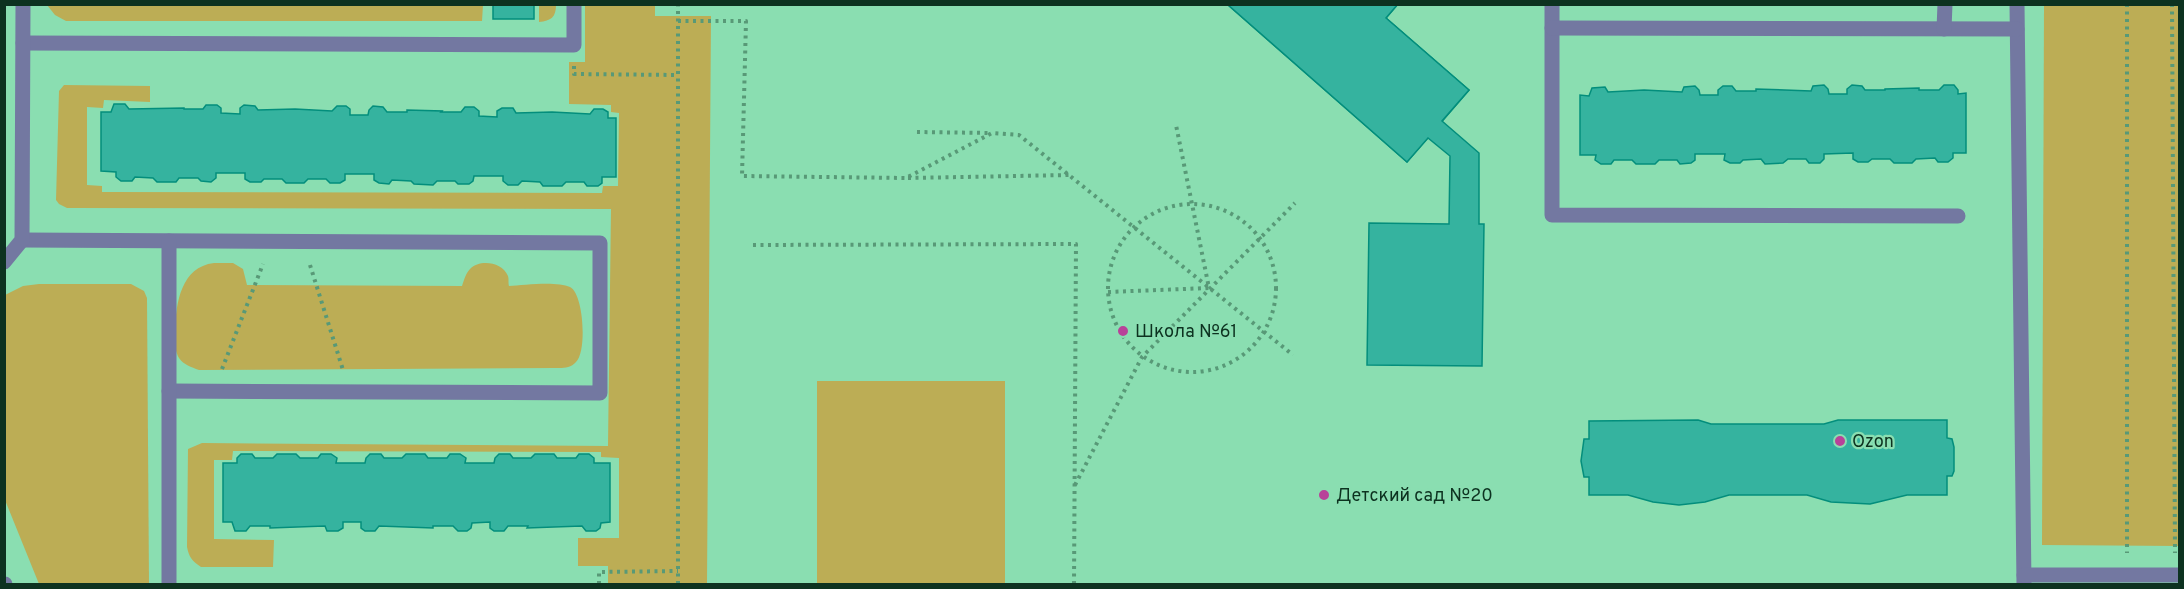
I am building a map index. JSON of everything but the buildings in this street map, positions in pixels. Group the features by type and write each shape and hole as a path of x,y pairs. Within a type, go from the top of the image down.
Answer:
{"street":[{"path":"4,262 22,240 23,4"},
{"path":"23,43 574,45 574,4"},
{"path":"1552,4 1552,215 1958,216"},
{"path":"1944,29 1945,4"},
{"path":"2017,4 2024,580 2177,575"},
{"path":"1552,28 2017,29"},
{"path":"22,240 600,243 600,393 170,391"},
{"path":"170,241 170,585"}],"path":[{"path":"678,4 678,585"},
{"path":"2127,4 2127,576"},
{"path":"2172,4 2177,575"},
{"path":"678,21 746,21 742,176 906,178 1070,175"},
{"path":"574,45 574,74 678,75"},
{"path":"1176,125 1209,288"},
{"path":"917,132 1019,135 1293,356"},
{"path":"906,178 992,133"},
{"path":"1075,486 1142,357 1295,203"},
{"path":"1180,205 1192,205 1234,215 1260,238 1272,265 1276,288 1273,313 1265,333 1256,344 1234,362 1201,371 1185,372 1157,366 1142,357 1125,340 1110,310 1108,292 1116,252 1134,228 1158,211 1180,205"},
{"path":"212,392 272,241"},
{"path":"303,242 350,392"},
{"path":"753,245 1076,244 1074,585"},
{"path":"1108,292 1209,288"},
{"path":"599,585 599,572 678,571"}],"shaded area":[{"path":"47,5 483,5 482,21 66,21 55,15"},
{"path":"539,5 556,5 552,18 539,22"},
{"path":"585,5 655,5 655,16 711,16 707,584 608,584 608,566 578,566 578,538 619,538 619,458 601,457 601,452 233,451 232,460 214,460 214,539 274,540 273,567 201,567 195,563 187,547 188,449 202,443 608,446 611,209 67,208 56,200 59,91 64,85 150,86 150,102 104,100 103,108 87,107 87,185 102,186 102,192 602,193 603,186 618,186 619,113 611,112 611,105 569,104 569,62 585,62"},
{"path":"2044,5 2179,5 2179,546 2042,545"},
{"path":"214,263 233,263 243,269 247,285 462,286 466,275 474,266 485,263 496,265 505,271 509,286 557,284 570,287 575,292 581,311 582,347 576,362 563,368 199,370 185,364 177,355 175,341 177,309 182,288 187,279 194,271"},
{"path":"131,284 144,291 147,298 149,584 39,584 5,500 5,295 23,286"},
{"path":"817,381 1005,381 1005,584 817,584"}],"place":[{"name":"Школа №61","path":"1123,331"},
{"name":"Ozon","path":"1840,441"},
{"name":"Детский сад №20","path":"1324,495"}]}
